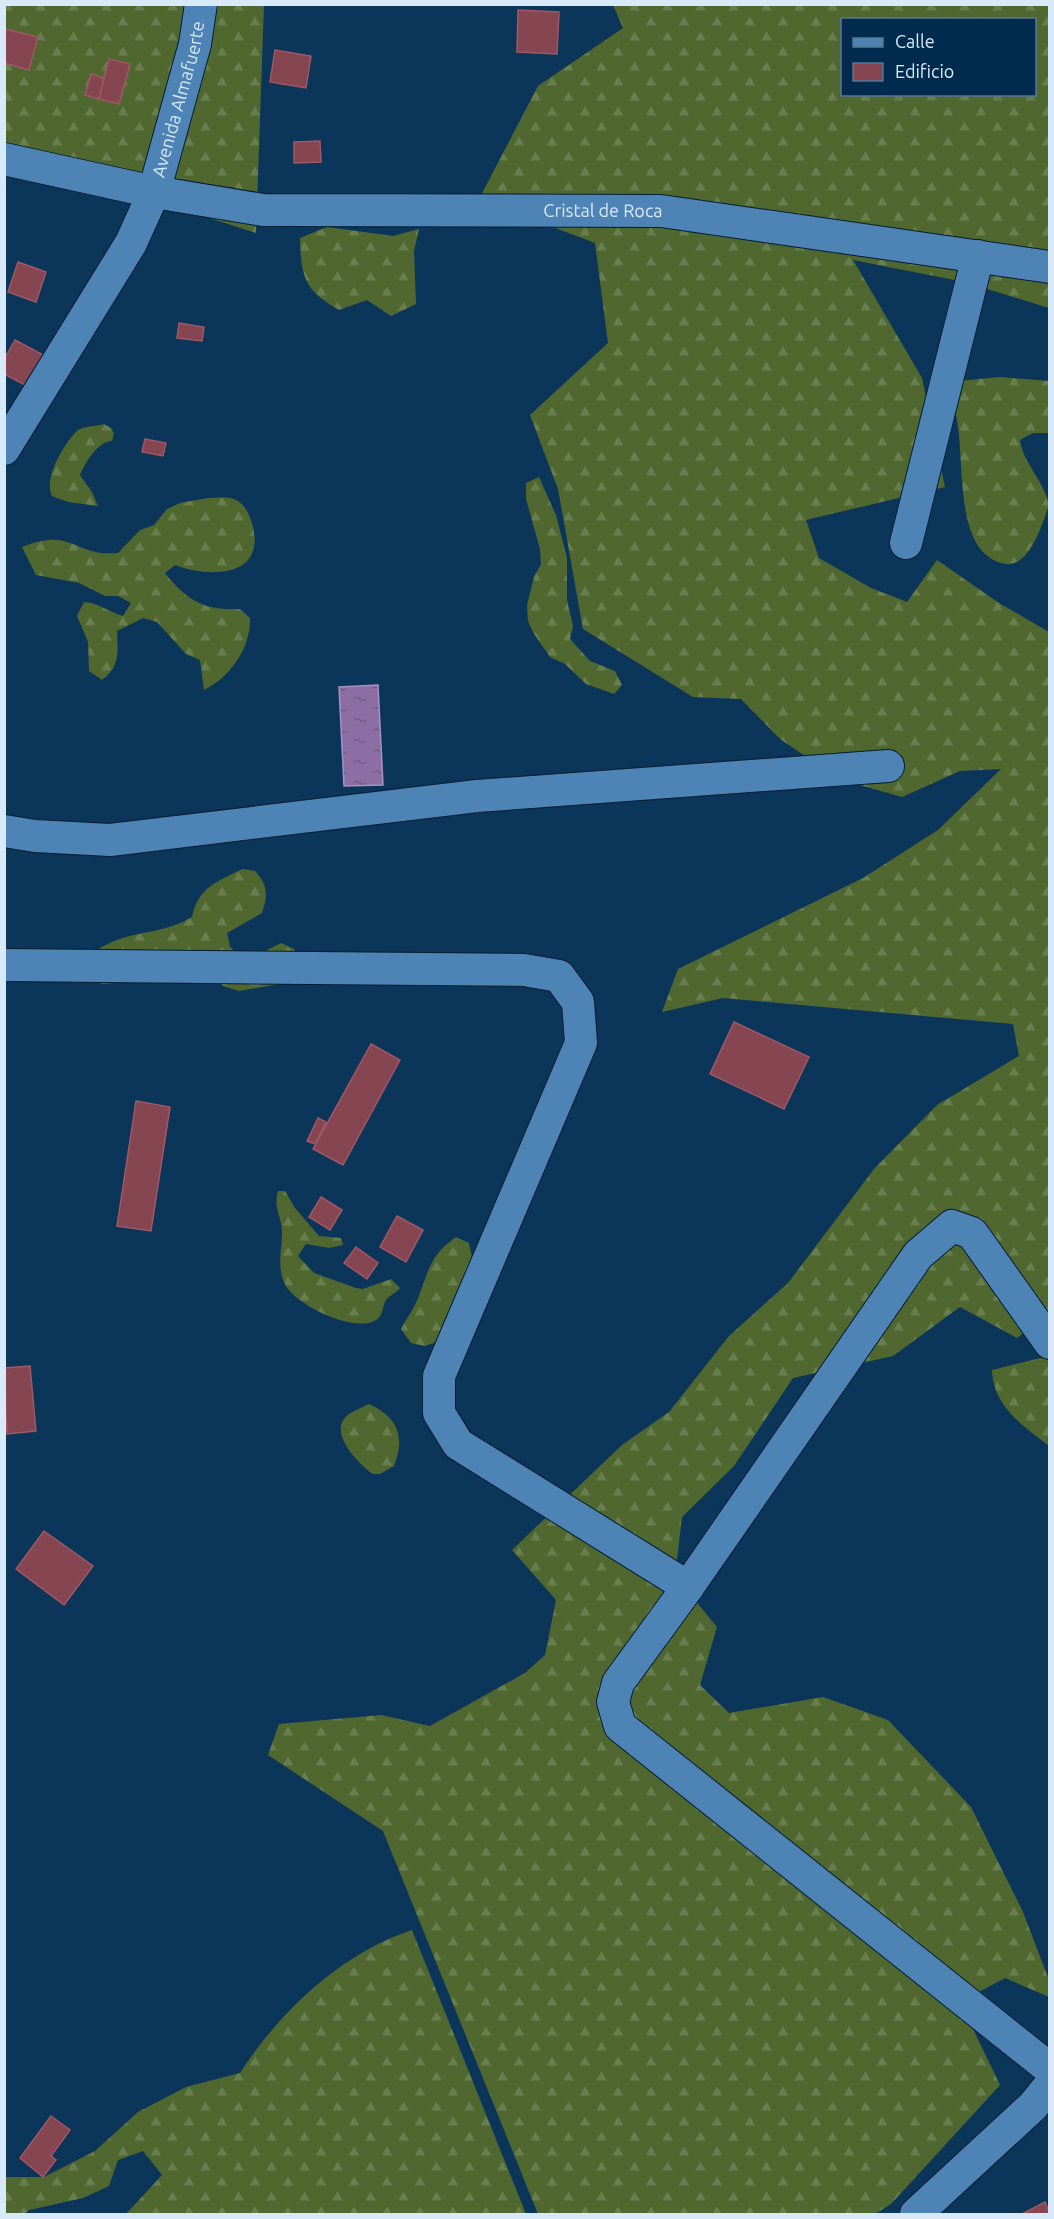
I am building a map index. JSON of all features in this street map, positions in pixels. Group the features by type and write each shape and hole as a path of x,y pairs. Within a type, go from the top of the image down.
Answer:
{"street":[{"name":"Avenida Almafuerte","path":"4,449 130,243 154,192 195,44 201,4"},
{"name":"Cristal de Roca","path":"4,159 154,192 263,210 662,211 1050,267"},
{"path":"906,543 978,256"},
{"path":"4,831 35,836 110,840 477,795 888,766"},
{"path":"4,965 524,970 560,976 578,1002 581,1042 439,1376 439,1413 458,1444 688,1587"},
{"path":"1050,1343 972,1233 952,1226 918,1255 688,1587 618,1683 613,1702 620,1726 1050,2069"},
{"path":"916,2214 1026,2114 1050,2085"}],"green space":[{"path":"5,5 264,5 256,233 5,153"},
{"path":"613,5 1049,5 1049,308 965,282 853,260 922,378 945,487 806,520 819,558 871,588 907,602 937,560 999,603 1049,632 1049,1314 1017,1338 960,1307 893,1356 793,1378 734,1466 682,1517 675,1576 717,1627 700,1685 729,1713 823,1697 888,1720 971,1807 1023,1912 1049,1980 1049,1997 1005,1978 960,2002 1000,2085 891,2204 875,2214 538,2214 383,1831 268,1755 279,1724 381,1715 430,1726 525,1673 545,1655 556,1600 512,1550 622,1445 669,1412 729,1336 788,1283 874,1169 937,1105 1019,1056 1013,1024 723,998 662,1012 678,969 863,878 938,830 1001,769 960,771 902,797 839,779 780,739 741,699 693,697 583,629 558,489 530,415 608,343 595,243 479,199 538,86 623,28"},
{"path":"327,227 393,236 419,229 414,251 416,304 391,316 367,300 339,310 318,296 304,273 300,238"},
{"path":"1000,377 1049,381 1049,433 1033,433 1020,440 1025,456 1049,505 1029,551 1014,563 1006,564 987,556 974,540 967,518 957,418 951,400 958,381"},
{"path":"104,424 114,433 112,441 97,449 80,475 92,492 98,506 68,502 52,496 50,481 52,471 71,437 85,427"},
{"path":"539,477 556,515 567,558 567,600 573,626 570,639 590,661 615,671 622,685 614,694 586,684 565,664 550,657 528,621 527,605 534,577 541,564 540,549 526,499 526,483"},
{"path":"208,498 233,499 245,508 253,527 254,544 251,556 243,565 231,570 203,572 175,565 165,573 181,591 198,602 217,608 240,609 250,618 243,650 231,669 204,690 200,660 186,654 157,622 143,618 117,631 117,659 112,670 102,680 89,671 88,642 77,616 84,602 95,604 123,616 131,603 118,596 105,596 79,583 36,575 22,547 39,541 52,540 63,541 91,551 118,553 140,530 154,525 167,509 180,503"},
{"path":"242,869 255,871 259,876 266,890 265,901 262,913 227,933 230,947 240,956 257,955 281,943 294,949 300,965 292,978 280,984 239,991 223,986 214,976 102,984 90,977 85,961 97,950 123,938 178,924 192,917 199,898 204,892 217,882"},
{"path":"278,1191 285,1191 295,1208 319,1236 341,1238 343,1245 329,1248 306,1244 298,1256 314,1273 356,1288 363,1289 391,1279 400,1288 386,1300 376,1320 354,1323 340,1320 311,1307 289,1291 281,1270 282,1226 277,1208"},
{"path":"456,1237 469,1243 472,1257 472,1297 439,1341 425,1346 411,1343 401,1329 415,1305 434,1260 439,1252"},
{"path":"1049,1356 1049,1446 1020,1423 1004,1405 994,1383 992,1370"},
{"path":"369,1404 379,1409 392,1421 399,1437 398,1455 394,1466 380,1474 373,1474 361,1464 349,1450 341,1434 344,1419 355,1410"},
{"path":"412,1930 526,2214 126,2214 162,2175 143,2151 118,2160 109,2186 83,2198 29,2210 25,2214 5,2214 4,2177 44,2177 95,2151 138,2112 186,2087 240,2073 274,2028 315,1987 361,1953"}],"water":[{"path":"378,685 383,785 344,786 339,687"}],"building":[{"path":"518,10 559,12 557,54 517,52"},
{"path":"5,29 38,37 29,70 4,63"},
{"path":"275,50 311,56 306,88 270,82"},
{"path":"109,59 130,64 119,104 99,99"},
{"path":"91,74 104,78 99,99 85,95"},
{"path":"320,141 321,162 294,163 294,142"},
{"path":"18,262 46,272 36,302 8,292"},
{"path":"179,323 204,327 202,341 177,338"},
{"path":"15,340 47,357 31,388 4,374 4,360"},
{"path":"145,439 166,443 163,456 142,452"},
{"path":"734,1022 809,1057 784,1109 710,1074"},
{"path":"371,1044 400,1060 343,1165 313,1149"},
{"path":"136,1101 170,1107 151,1231 117,1226"},
{"path":"318,1118 326,1122 315,1144 307,1141"},
{"path":"321,1197 342,1210 330,1230 309,1217"},
{"path":"397,1216 423,1230 406,1262 380,1247"},
{"path":"356,1247 378,1263 367,1279 344,1263"},
{"path":"30,1366 36,1431 7,1434 4,1368"},
{"path":"44,1531 93,1566 64,1605 16,1569"},
{"path":"51,2116 70,2130 51,2156 56,2160 43,2177 20,2158"},
{"path":"1045,2202 1050,2214 1022,2214"}]}
